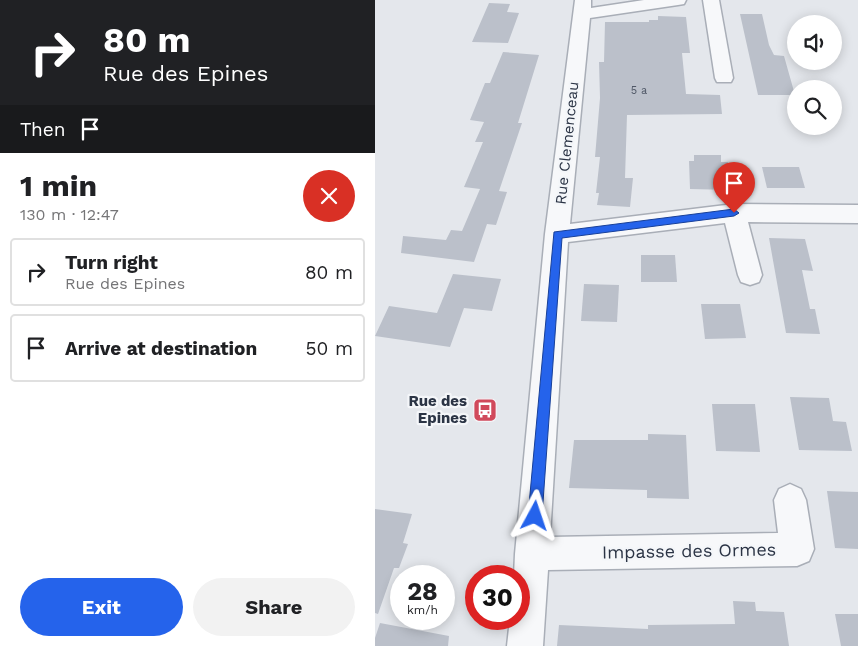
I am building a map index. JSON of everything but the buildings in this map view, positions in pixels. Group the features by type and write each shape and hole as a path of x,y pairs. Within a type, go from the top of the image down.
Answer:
{"street":[{"path":"582,7 678,0"},
{"path":"711,0 724,78"},
{"name":"Rue Clemenceau","path":"525,646 557,234 582,7"},
{"path":"557,234 734,213 858,214"},
{"path":"734,213 751,275"},
{"name":"Impasse des Ormes","path":"532,554 797,549 790,500"}],"place":[{"name":"Rue des Epines","path":"485,410"}],"route":[{"path":"535,516 557,234 734,213"}]}
